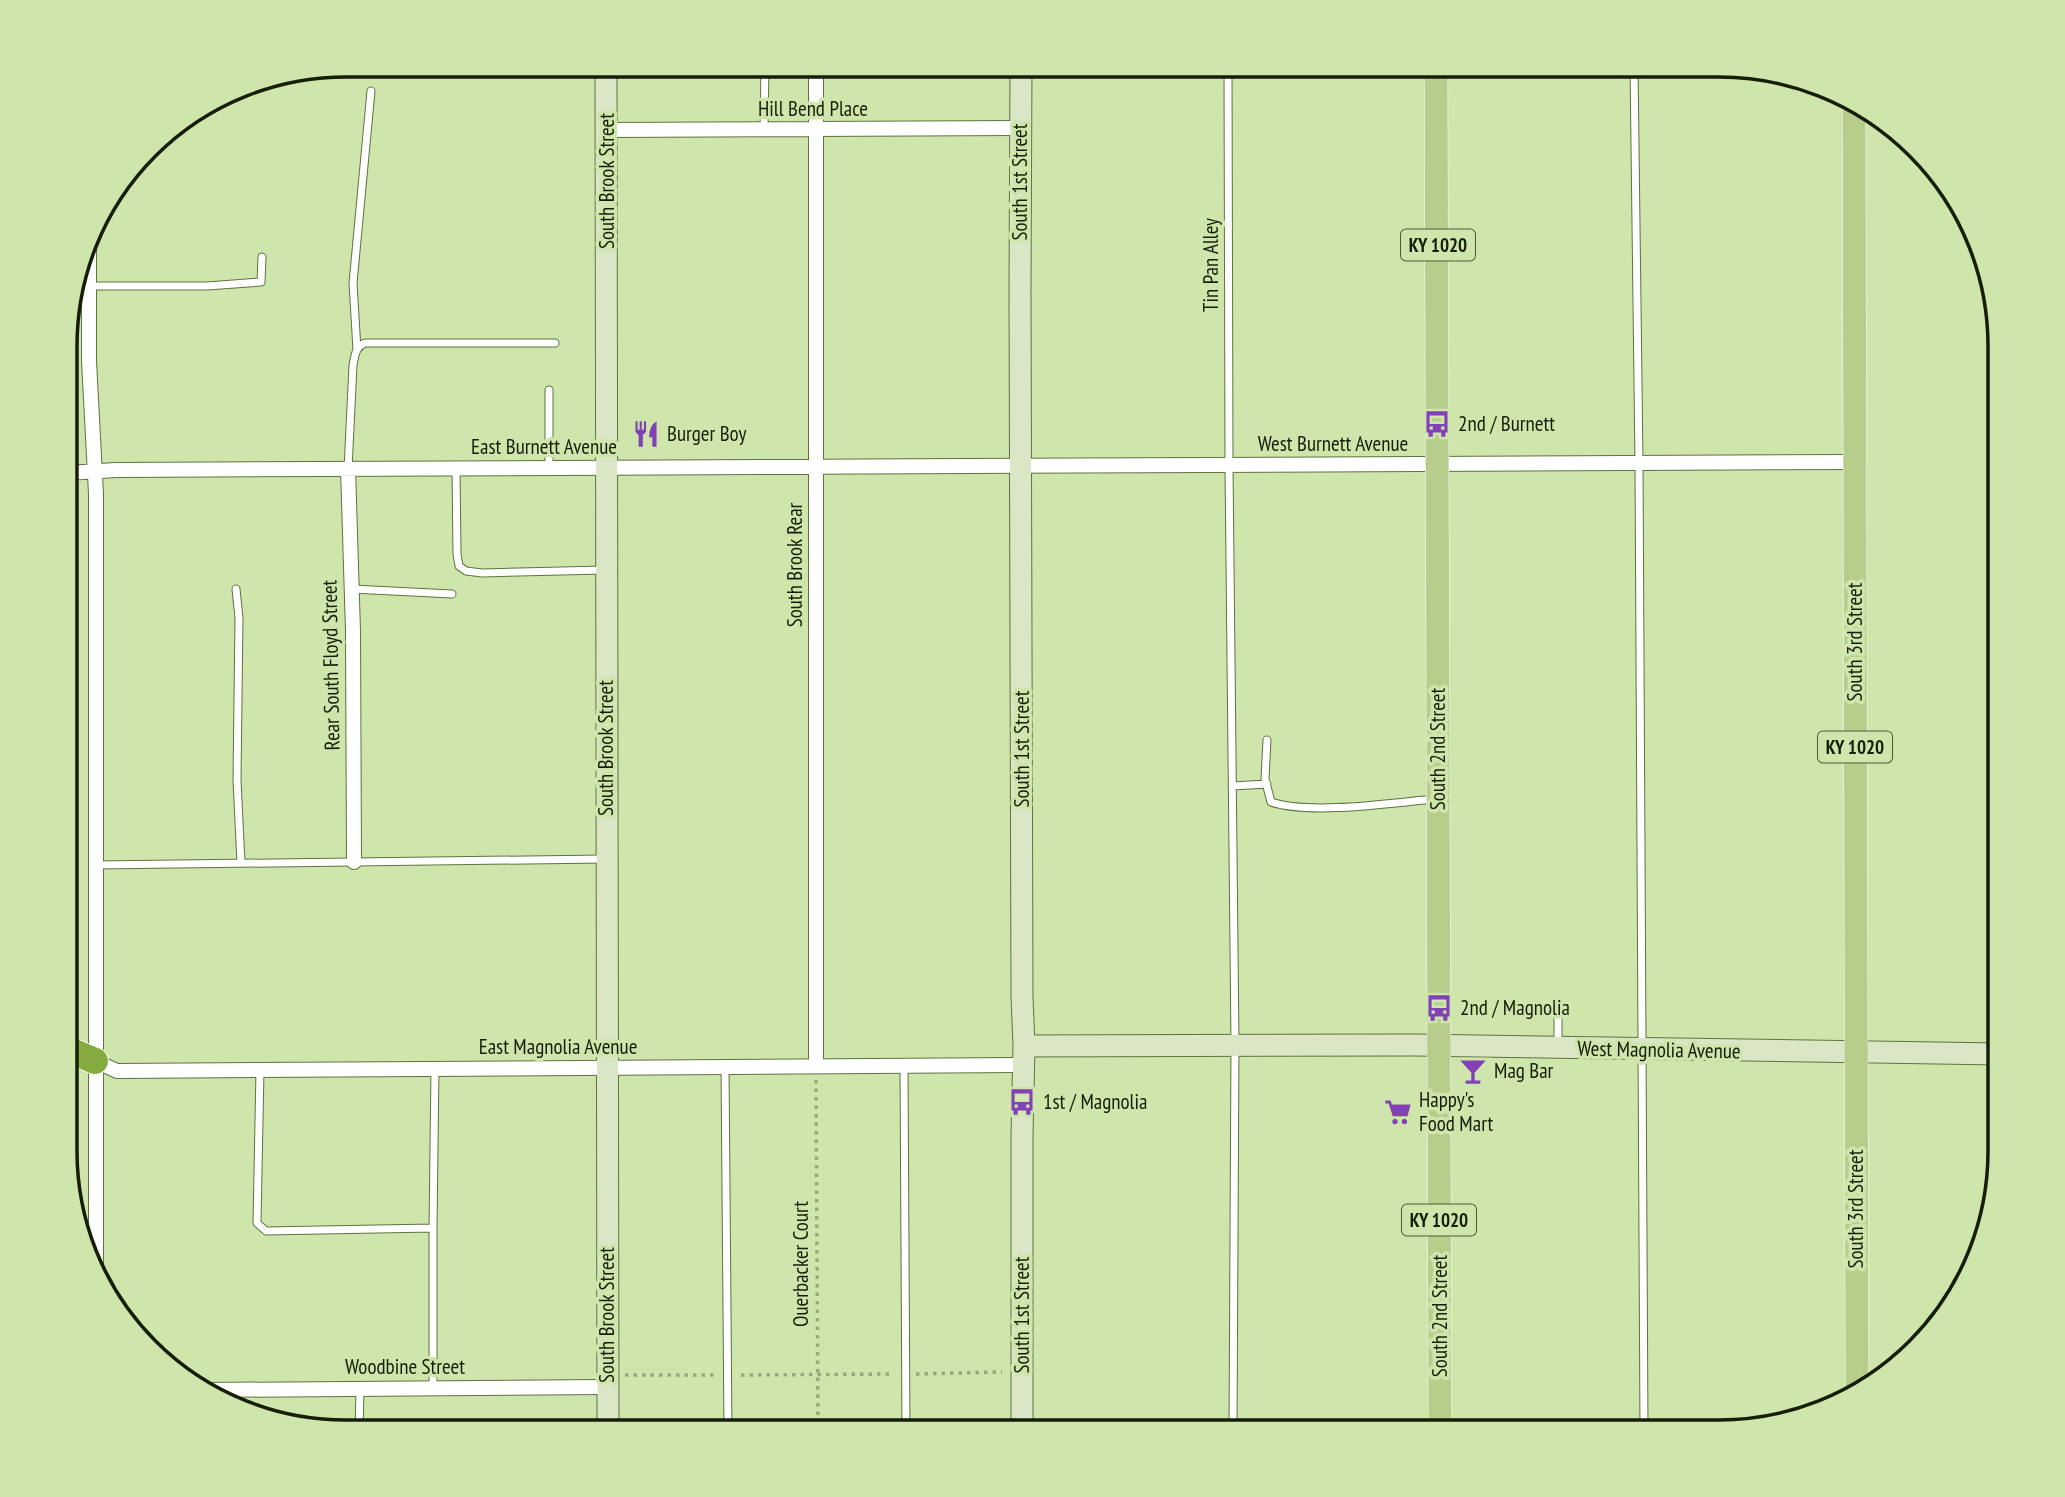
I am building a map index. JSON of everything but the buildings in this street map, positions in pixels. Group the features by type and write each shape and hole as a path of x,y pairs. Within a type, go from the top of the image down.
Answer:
{"highway":[{"path":"77,1053 95,1061"}],"main road":[{"name":"South 2nd Street","path":"1436,77 1440,1420"},
{"name":"South 3rd Street","path":"1854,113 1857,1382"}],"street":[{"name":"South Brook Street","path":"606,77 608,1420"},
{"name":"South Brook Rear","path":"816,77 816,1066"},
{"name":"South 1st Street","path":"1021,77 1022,1420"},
{"name":"Hill Bend Place","path":"607,130 1020,128"},
{"path":"88,268 94,471 96,1251"},
{"name":"West Burnett Avenue","path":"1021,467 1854,462"},
{"name":"East Burnett Avenue","path":"77,472 456,468 1021,467"},
{"name":"Rear South Floyd Street","path":"348,469 354,862"},
{"name":"West Magnolia Avenue","path":"1023,1055 1235,1044 1988,1054"},
{"name":"East Magnolia Avenue","path":"95,1061 117,1071 435,1069 904,1065 1023,1055"},
{"name":"Woodbine Street","path":"223,1390 607,1387"}],"lane":[{"path":"764,130 765,77"},
{"name":"Tin Pan Alley","path":"1228,77 1235,1044 1233,1420"},
{"path":"1634,77 1644,1420"},
{"path":"348,469 353,365 357,350 353,283 371,91"},
{"path":"88,286 207,286 261,282 262,257"},
{"path":"357,350 365,343 555,344"},
{"path":"549,468 550,390"},
{"path":"456,468 457,554 459,566 466,571 482,573 605,570"},
{"path":"236,589 239,618 237,780 241,863"},
{"path":"351,589 452,594"},
{"path":"1267,740 1266,784 1271,802 1286,807 1361,805 1438,798"},
{"path":"1232,786 1266,784"},
{"path":"95,864 606,859"},
{"path":"1558,1005 1558,1048"},
{"path":"904,1065 906,1420"},
{"path":"725,1066 728,1420"},
{"path":"433,1388 435,1069"},
{"path":"260,1070 257,1223 266,1231 433,1228"},
{"path":"359,1420 360,1388"}],"path":[{"name":"Ouerbacker Court","path":"817,1096 818,1420"},
{"path":"637,1376 997,1372"}],"place":[{"name":"2nd / Burnett","path":"1437,424"},
{"name":"Burger Boy","path":"646,434"},
{"name":"2nd / Magnolia","path":"1439,1008"},
{"name":"Mag Bar","path":"1473,1071"},
{"name":"1st / Magnolia","path":"1022,1102"},
{"name":"Happy's Food Mart","path":"1398,1112"}]}
